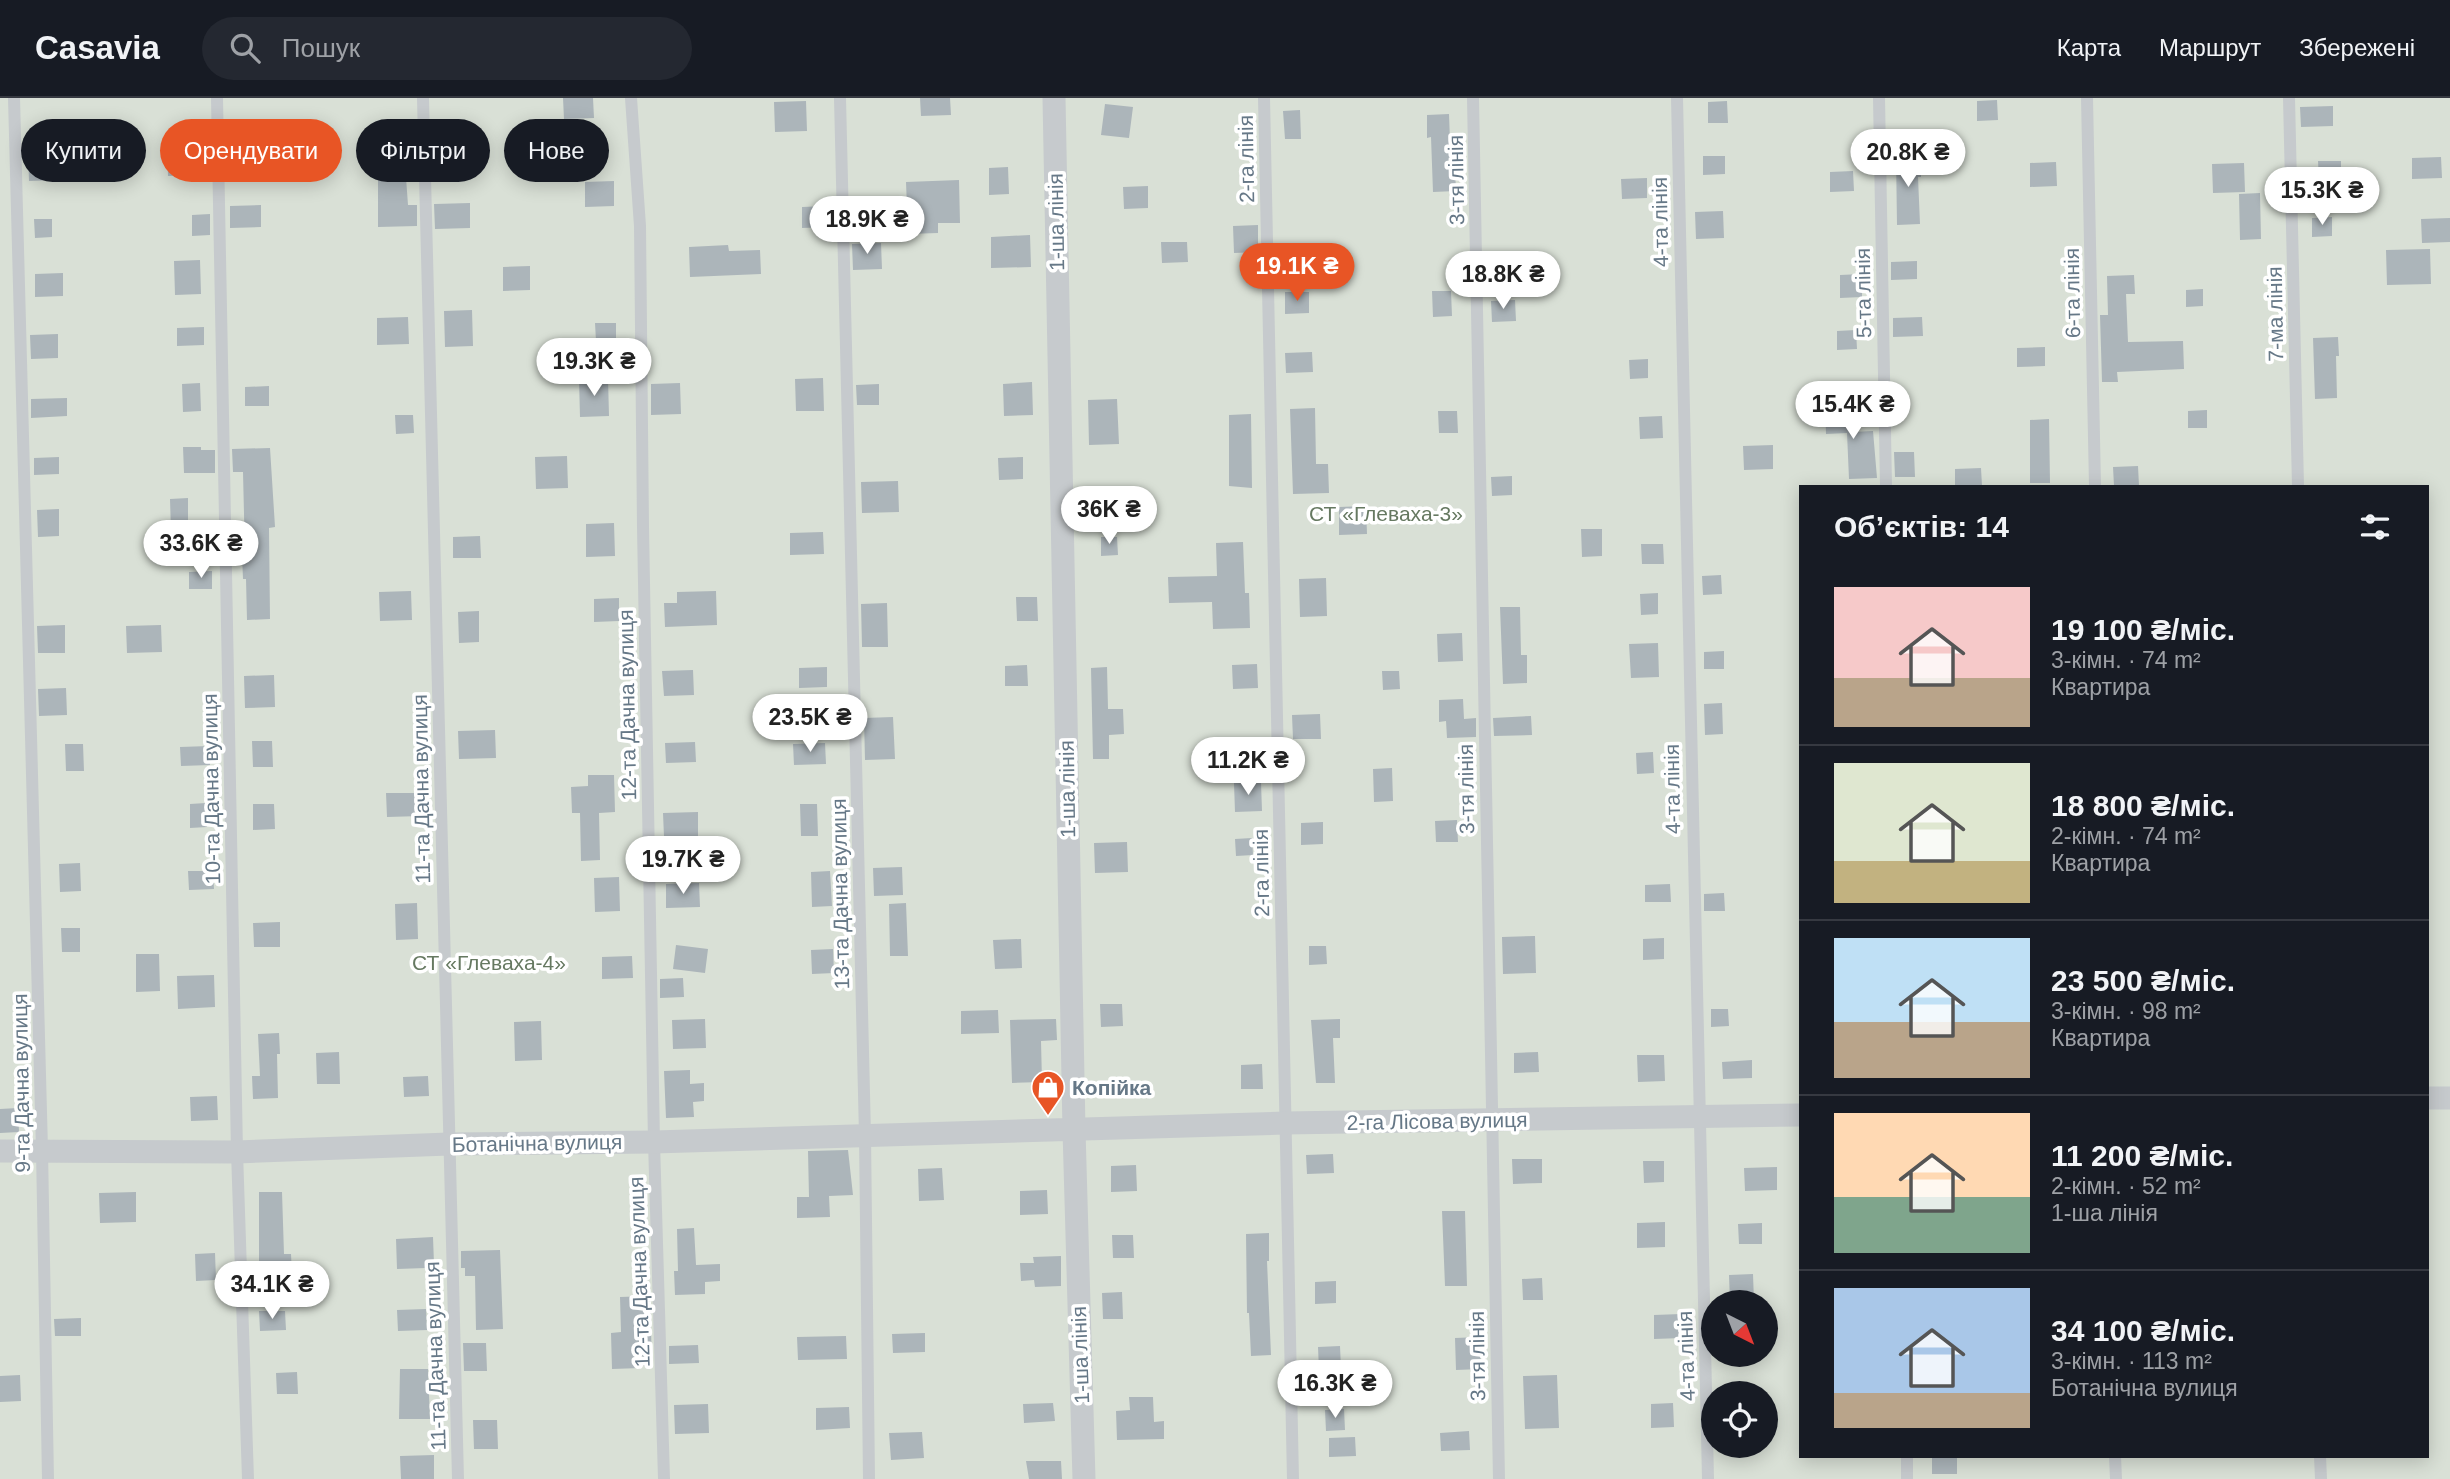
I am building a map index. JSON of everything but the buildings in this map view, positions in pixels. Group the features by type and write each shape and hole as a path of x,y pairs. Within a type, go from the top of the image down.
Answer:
{"street":[{"name":"1-ша лінія","path":"1054,98 1074,1130 1084,1479"},
{"path":"2429,1098 2450,1098"},
{"name":"2-га Лісова вулиця","path":"1074,1130 1799,1115"},
{"name":"Ботанічна вулиця","path":"0,1152 237,1152 449,1144 654,1142 1074,1130"}],"lane":[{"name":"9-та Дачна вулиця","path":"14,98 43,1150 48,1479"},
{"name":"10-та Дачна вулиця","path":"218,98 237,1152 248,1479"},
{"name":"11-та Дачна вулиця","path":"423,98 458,1479"},
{"name":"12-та Дачна вулиця","path":"631,98 640,226 654,1142 664,1479"},
{"name":"13-та Дачна вулиця","path":"840,98 865,1135 869,1479"},
{"name":"2-га лінія","path":"1264,98 1293,1479"},
{"name":"3-тя лінія","path":"1473,98 1499,1479"},
{"name":"4-та лінія","path":"1677,98 1708,1479"},
{"name":"5-та лінія","path":"1879,98 1886,485"},
{"name":"6-та лінія","path":"2087,98 2095,485"},
{"name":"7-ма лінія","path":"2289,98 2298,485"},
{"path":"1907,1458 1907,1479"},
{"path":"2115,1458 2116,1479"},
{"path":"2320,1458 2321,1479"}],"green space":[{"path":"0,98 2450,98 2450,1479 0,1479"}],"place":[{"name":"Копійка","path":"1048,1117"}],"park label":[{"name":"СТ «Глеваха-3»","path":"1386,513"},
{"name":"СТ «Глеваха-4»","path":"489,962"}]}
